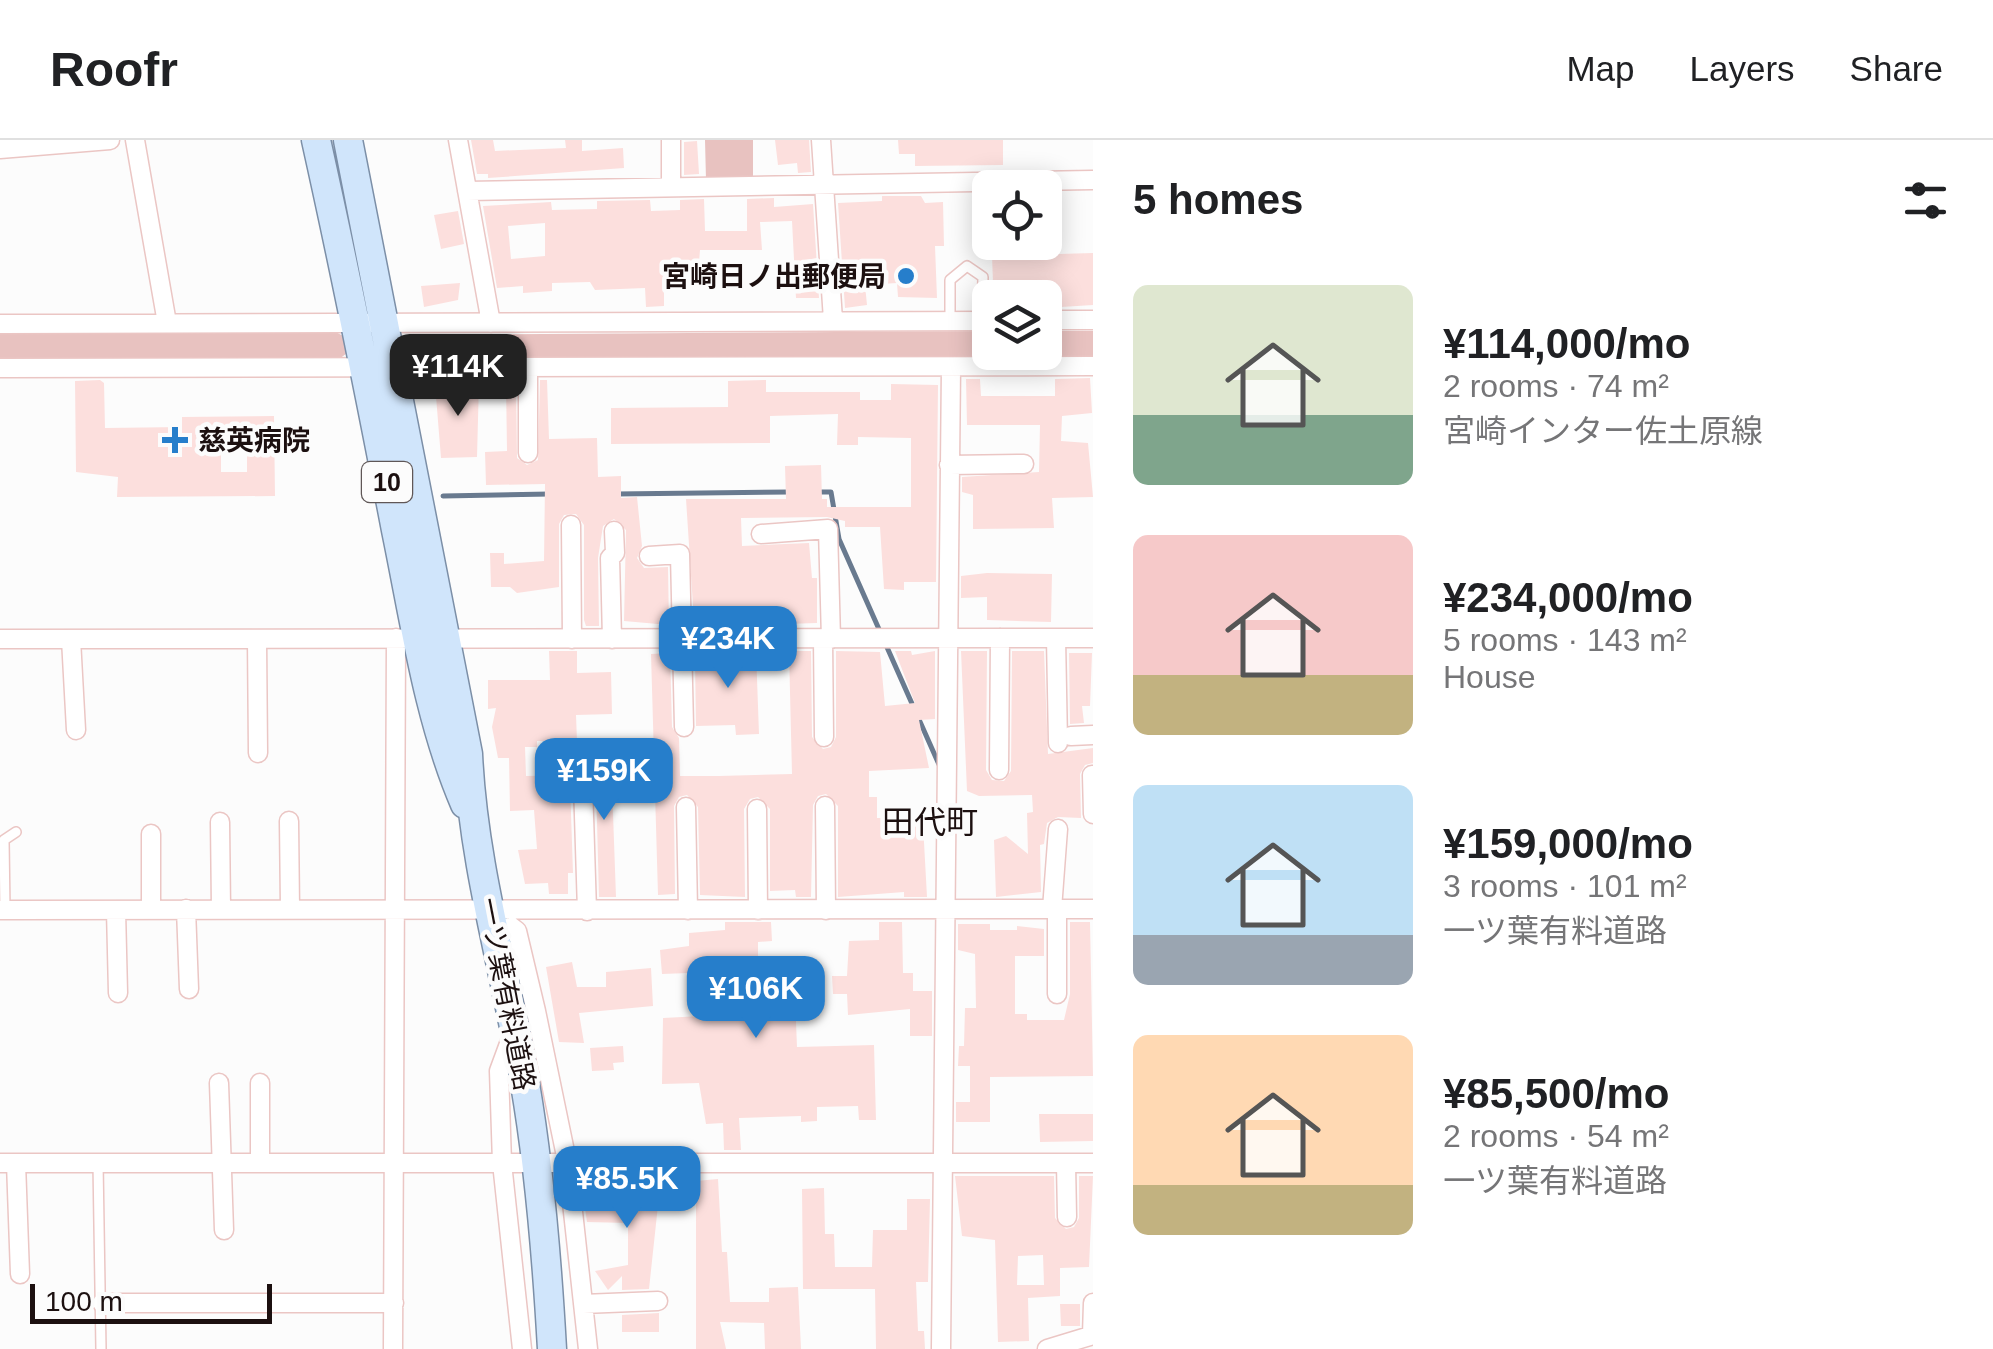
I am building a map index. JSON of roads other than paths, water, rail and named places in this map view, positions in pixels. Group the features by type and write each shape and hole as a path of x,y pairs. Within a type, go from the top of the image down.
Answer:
{"main road":[{"name":"10","path":"316,140 370,321 393,369 420,639"},
{"name":"10","path":"348,140 370,321 364,367 420,639"},
{"name":"一ツ葉有料道路","path":"420,639 468,754 471,819 514,1027 537,1164 552,1349"}],"street":[{"path":"0,149 110,140"},
{"path":"135,140 166,323"},
{"path":"458,140 490,322"},
{"path":"671,140 671,187"},
{"path":"821,140 833,320"},
{"path":"467,191 1093,180"},
{"path":"0,324 972,320"},
{"path":"1062,320 1093,320"},
{"path":"0,368 1093,366"},
{"path":"942,1349 951,368"},
{"path":"528,369 528,453"},
{"path":"949,465 1024,464"},
{"path":"571,525 572,639"},
{"path":"761,534 828,528 824,737"},
{"path":"612,639 610,558 615,552 614,531"},
{"path":"649,556 680,554 684,727"},
{"path":"257,638 258,753"},
{"path":"999,770 1000,638"},
{"path":"1056,638 1064,739 1093,735"},
{"path":"0,639 1093,638"},
{"path":"71,639 76,730"},
{"path":"393,1349 395,909 420,639"},
{"path":"1092,775 1093,814"},
{"path":"583,784 587,911"},
{"path":"825,806 826,910"},
{"path":"686,807 688,910"},
{"path":"757,809 758,910"},
{"path":"289,821 290,909"},
{"path":"220,822 220,909"},
{"path":"1058,829 1058,994"},
{"path":"151,834 151,910"},
{"path":"2,910 1093,909"},
{"path":"116,910 118,993"},
{"path":"186,910 189,989"},
{"path":"491,912 517,932 568,1166 588,1349"},
{"path":"514,1027 499,1072 502,1163 522,1349"},
{"path":"219,1082 224,1230"},
{"path":"260,1083 260,1163"},
{"path":"20,1274 8,1163 1093,1164"},
{"path":"1066,1164 1066,1217"},
{"path":"584,1304 658,1301"},
{"path":"102,1303 394,1303"},
{"path":"1047,1349 1092,1335 1093,1303"}],"lane":[{"path":"950,320 950,280 966,266 982,280"},
{"path":"2,910 4,840 16,832"},
{"path":"98,1163 101,1349"}],"waterway":[{"path":"616,494 790,492"},
{"path":"816,492 831,492 839,539 941,769"},
{"path":"443,496 550,494"}],"place":[{"name":"宮崎日ノ出郵便局","path":"906,276"},
{"name":"慈英病院","path":"175,440"}],"district":[{"name":"田代町","path":"930,822"}]}
